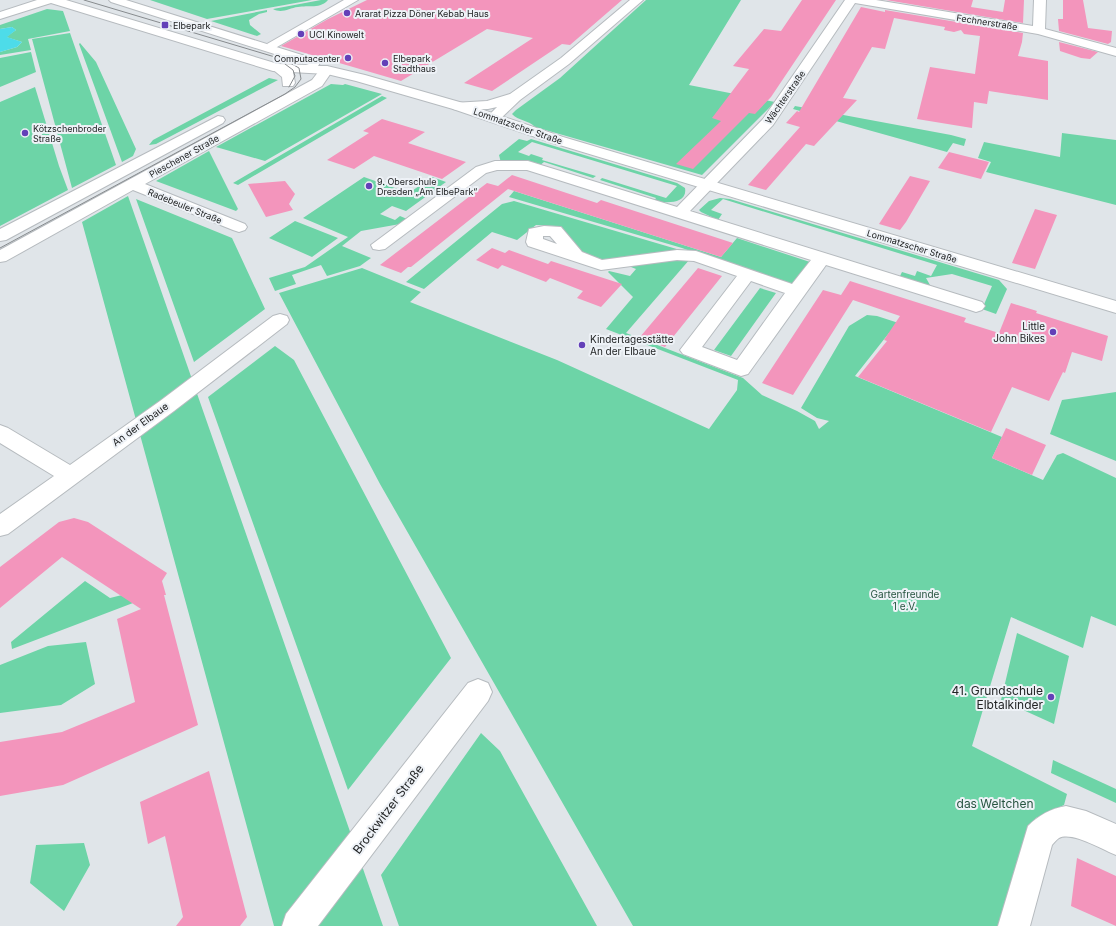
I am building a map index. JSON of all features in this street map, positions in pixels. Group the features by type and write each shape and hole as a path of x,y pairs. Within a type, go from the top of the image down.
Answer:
{"street":[{"path":"0,8 24,0"},
{"path":"0,16 48,0"},
{"name":"Lommatzscher Straße","path":"54,0 277,68 327,70"},
{"name":"Lommatzscher Straße","path":"115,0 299,57 327,70 458,106 539,134 1116,307"},
{"path":"273,44 352,0"},
{"name":"Wächterstraße","path":"708,185 768,122 851,0"},
{"name":"Fechnerstraße","path":"856,0 1039,31 1116,52"},
{"path":"1039,31 1040,0"},
{"path":"493,118 515,97 565,61 633,4"},
{"path":"277,68 288,75 283,86 302,76 327,70"},
{"name":"Pieschener Straße","path":"0,257 317,83 327,70"},
{"path":"458,106 493,104 515,97"},
{"name":"Pieschener Straße","path":"0,236 228,115"},
{"path":"379,245 481,170 495,165 528,166 821,259 976,306"},
{"name":"Radebeuler Straße","path":"132,184 239,227"},
{"path":"680,213 708,185"},
{"path":"576,256 601,265 677,255 696,256 796,291"},
{"path":"748,274 690,350 741,369 796,291 821,259"},
{"name":"An der Elbaue","path":"0,527 167,406 280,320"},
{"path":"0,433 70,475"},
{"name":"Brockwitzer Straße","path":"298,926 478,692"},
{"path":"1014,926 1039,837 1045,828 1053,823 1063,821 1075,822 1116,840"}],"green space":[{"path":"150,0 312,0 207,19"},
{"path":"328,0 322,5 318,6 298,7 282,11 273,9"},
{"path":"646,0 741,0 689,85 775,102 702,175 535,127 512,114 560,78"},
{"path":"47,9 63,11 70,31 28,39 31,50 0,55 0,52 17,47 22,42 6,37 16,30 12,27 0,29 0,25"},
{"path":"267,10 267,12 259,14 249,20 250,25 261,34 257,36 211,21"},
{"path":"70,33 116,165 72,188 32,39"},
{"path":"80,43 96,62 136,149 133,156 122,162 79,44"},
{"path":"31,52 36,72 0,87 0,58"},
{"path":"269,78 278,80 156,144 149,145 153,140"},
{"path":"331,84 345,84 382,94 265,161 216,147"},
{"path":"35,87 59,166 68,190 0,226 0,102"},
{"path":"382,96 387,98 238,185 233,183"},
{"path":"795,106 966,139 964,146 953,143 947,152 793,109"},
{"path":"1062,133 1116,140 1116,205 986,172 991,162 978,158 984,142 1060,157"},
{"path":"519,139 527,141 531,139 677,183 685,188 685,194 675,202 654,201 656,198 600,180 602,178 666,198 677,186 532,142 518,152 529,156 531,154 543,158 542,160 596,176 593,178 544,162 539,166 501,163 499,155"},
{"path":"209,151 238,209 236,211 156,181"},
{"path":"364,177 409,193 432,177 446,182 406,211 392,206 380,214 395,220 400,216 407,219 400,224 361,231 342,246 371,258 360,266 327,276 321,265 292,275 296,284 275,291 269,278 305,267 348,237 303,218"},
{"path":"514,191 721,257 737,238 810,262 795,284 786,285 682,248 509,197"},
{"path":"128,196 383,926 274,926 82,222"},
{"path":"720,198 730,199 999,280 1007,289 996,314 982,309 992,286 952,274 926,278 930,285 916,284 899,278 902,272 915,276 917,271 931,276 937,265 723,199 711,210 722,214 718,220 699,210 709,201"},
{"path":"136,199 232,238 265,309 194,362"},
{"path":"514,201 692,254 600,260 576,252 555,226 536,225 517,240 492,232 424,289 406,282 502,204"},
{"path":"295,221 338,238 312,257 269,238"},
{"path":"690,259 626,333 743,378 762,395 815,421 819,429 829,421 817,418 801,408 849,326 867,315 877,316 957,342 950,355 889,333 855,376 1002,437 992,458 1043,480 1057,455 1063,453 1116,478 1116,626 1091,616 1083,648 1011,617 972,746 1067,794 1064,805 1036,818 1027,829 999,926 633,926 380,484 279,293 362,268 421,292 410,302 557,360 709,429 737,390 738,380 606,329 633,297 608,272 609,271 630,276 636,269 626,265 654,260"},
{"path":"760,288 776,293 731,356 714,350"},
{"path":"275,346 294,360 451,658 348,790 208,397"},
{"path":"1116,392 1116,461 1050,434 1062,400"},
{"path":"85,581 110,598 130,593 133,603 12,649 11,642"},
{"path":"1017,633 1069,656 1054,724 1001,700"},
{"path":"86,642 95,684 61,705 0,713 0,665 48,646"},
{"path":"481,733 500,751 597,926 399,926 381,875"},
{"path":"1053,760 1116,789 1116,803 1051,773"},
{"path":"84,843 90,865 64,911 30,883 36,845"}],"water":[{"path":"12,27 16,30 7,37 22,42 17,47 0,52 0,29"}],"building":[{"path":"367,0 622,0 570,45 562,44 492,91 464,83 533,38 487,29 401,81 281,46 328,19"},
{"path":"802,0 836,0 771,97 755,114 749,113 693,169 676,164 721,121 712,118 749,69 733,66 764,29 781,31"},
{"path":"886,0 973,0 971,7 1003,12 1005,0 1024,0 1023,23"},
{"path":"1063,0 1083,0 1088,28 1112,31 1111,42 1108,44 1059,31 1058,19 1063,19"},
{"path":"861,7 1023,33 1018,56 1048,61 1048,100 989,91 987,104 974,102 972,128 917,119 930,67 975,74 980,36 964,34 961,30 954,32 944,30 945,27 894,18 885,49 872,47 843,98 857,100 814,146 806,144 766,190 748,185 800,127 786,123 797,111 799,112"},
{"path":"1059,42 1098,52 1090,59 1081,58 1060,51"},
{"path":"382,119 425,132 408,143 466,162 442,179 374,156 354,169 327,160 369,133 363,131"},
{"path":"949,152 989,162 981,179 938,168"},
{"path":"512,175 597,203 601,200 733,243 721,257 508,189 411,267 408,267 401,273 380,265 487,183 498,186"},
{"path":"910,176 930,181 906,222 900,230 879,224"},
{"path":"285,181 295,194 289,204 293,210 266,217 248,184"},
{"path":"1035,209 1057,215 1035,269 1012,263"},
{"path":"492,248 505,253 509,250 548,264 551,261 622,284 601,307 577,298 583,291 550,278 546,282 502,265 498,269 476,260"},
{"path":"698,268 722,276 665,347 640,337"},
{"path":"850,281 966,318 964,322 999,333 1011,303 1037,311 1036,313 1108,336 1102,361 1072,352 1065,373 1063,372 1049,401 1012,387 991,432 858,377 887,341 884,340 900,316 853,300 793,395 762,383 823,290 841,295"},
{"path":"1006,428 1046,445 1032,475 992,458"},
{"path":"74,518 88,522 167,573 162,581 166,595 164,595 198,725 63,785 0,796 0,742 62,732 135,702 117,619 141,609 62,557 0,608 0,567 59,522"},
{"path":"209,771 247,917 240,926 176,926 183,917 165,836 148,844 140,802"},
{"path":"1077,858 1116,876 1116,926 1071,906"}],"tram line":[{"path":"0,248 285,94 295,87 301,79 299,68 285,60 84,0"},
{"path":"285,64 293,70 295,76 289,87"}],"place":[{"name":"Ararat Pizza Döner Kebab Haus","path":"347,13"},
{"name":"Elbepark","path":"165,25"},
{"name":"UCI Kinowelt","path":"301,34"},
{"name":"Computacenter","path":"348,58"},
{"name":"Elbepark Stadthaus","path":"385,63"},
{"name":"Kötzschenbroder Straße","path":"25,133"},
{"name":"9. Oberschule Dresden „Am ElbePark“","path":"369,186"},
{"name":"Little John Bikes","path":"1053,332"},
{"name":"Kindertagesstätte An der Elbaue","path":"582,345"},
{"name":"41. Grundschule Elbtalkinder","path":"1051,697"}],"park label":[{"name":"Gartenfreunde 1 e.V.","path":"905,600"},
{"name":"das Weltchen","path":"995,803"}]}
